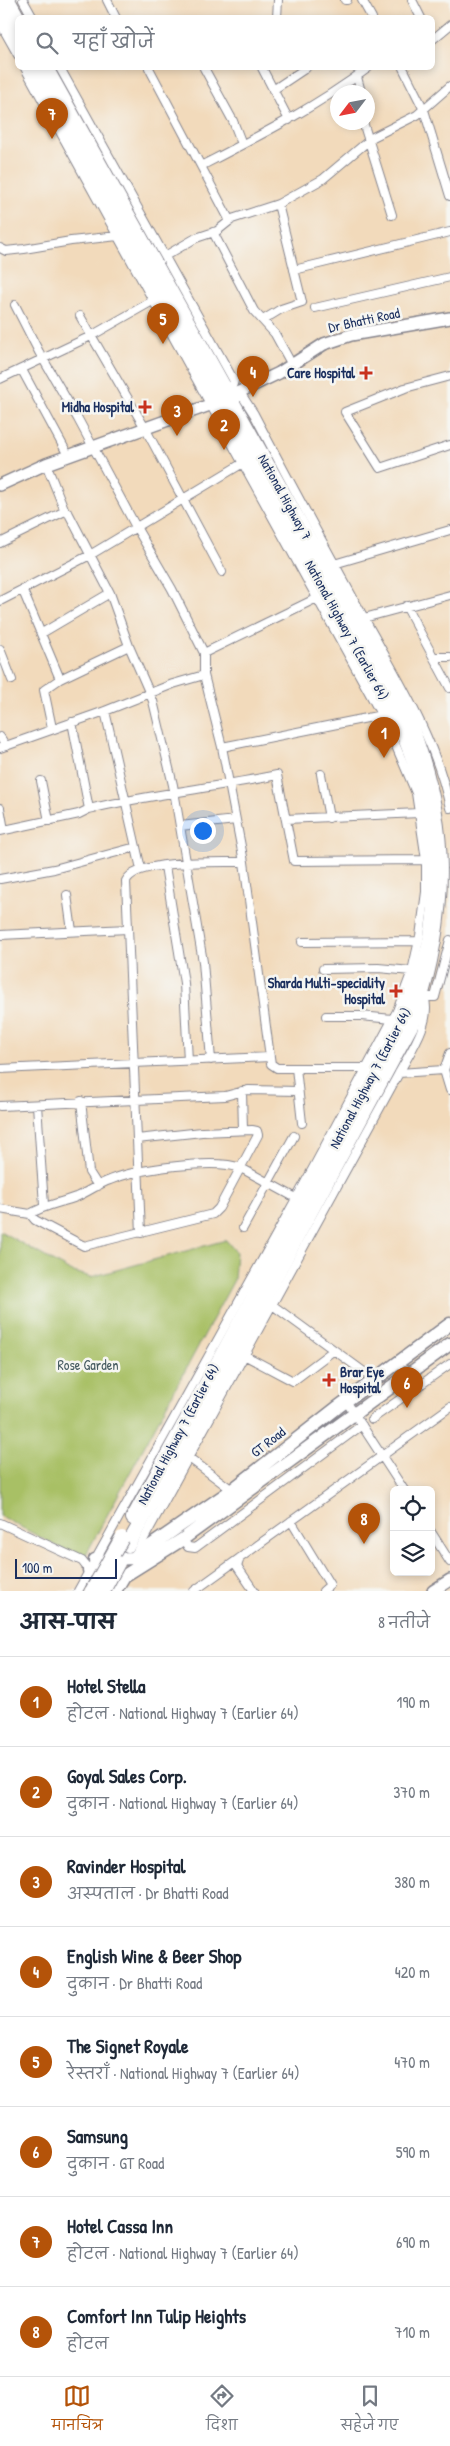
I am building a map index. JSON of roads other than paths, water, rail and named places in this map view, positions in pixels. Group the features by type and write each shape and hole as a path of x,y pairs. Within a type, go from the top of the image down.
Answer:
{"highway":[{"path":"8,0 16,15"},
{"path":"0,5 15,32"},
{"name":"National Highway 7 (Earlier 64)","path":"35,70 157,299 219,401 405,738 426,798 434,841 436,879 431,937 415,990 388,1050 128,1547 92,1591"},
{"name":"National Highway 7","path":"47,70 219,401 381,665 420,740 436,783 444,827 447,864 439,948 424,997 394,1061 336,1167"},
{"name":"National Highway 7 (Earlier 64)","path":"103,1591 336,1167"}],"main road":[{"name":"GT Road","path":"128,1547 232,1490 346,1401 450,1324"},
{"name":"GT Road","path":"115,1591 124,1576 183,1539 450,1344"},
{"path":"89,1564 128,1547"},
{"path":"89,1564 124,1576"}],"street":[{"path":"23,0 31,15"},
{"path":"107,0 114,15"},
{"path":"277,15 278,0"},
{"path":"362,0 370,15"},
{"path":"412,0 420,15"},
{"path":"0,23 15,50"},
{"path":"435,37 450,24"},
{"path":"1,376 22,370 91,336 157,299 118,236 26,70"},
{"path":"61,70 234,381 219,401"},
{"path":"150,70 230,221"},
{"path":"205,70 233,121 242,144"},
{"path":"263,70 289,120"},
{"path":"273,90 303,70"},
{"path":"201,166 289,120 366,70"},
{"path":"404,70 424,110 446,165 450,196"},
{"path":"357,77 359,85"},
{"path":"165,256 196,238 213,232 230,221 278,204 323,178 373,137 424,110 450,86"},
{"path":"365,130 392,215"},
{"path":"262,320 281,309 302,302 278,204"},
{"path":"213,232 254,311 275,334 292,365"},
{"path":"294,270 450,232"},
{"path":"0,248 6,251 24,250 70,241 118,236"},
{"path":"315,308 450,276"},
{"path":"15,305 136,528 172,589 204,653 204,675 222,747 244,862 273,1068 365,1068"},
{"path":"80,316 145,428 222,572"},
{"name":"Dr Bhatti Road","path":"0,485 46,464 219,401 292,365 324,344 351,335 450,318"},
{"path":"22,370 69,456"},
{"path":"450,376 405,388 345,412 380,468 450,445"},
{"path":"219,401 242,397 254,414 334,564 406,692 447,785 450,807"},
{"path":"78,1591 89,1564 110,1536 392,1019 412,971 419,941 426,892 426,860 416,793 404,763 382,715 243,463 219,401"},
{"path":"0,601 23,591 90,555 243,463"},
{"path":"46,464 65,511 69,514 110,592 129,646 150,694 180,826 203,962 211,1060"},
{"path":"0,543 65,511"},
{"path":"334,564 450,530"},
{"path":"23,591 60,679"},
{"path":"42,634 110,592"},
{"path":"364,618 450,595"},
{"path":"204,653 317,598"},
{"path":"406,606 450,688"},
{"path":"52,728 44,690 60,679 129,646"},
{"path":"0,649 12,680"},
{"path":"434,657 450,657"},
{"path":"0,737 3,747 52,728 105,711 173,684 204,675"},
{"path":"105,711 141,869"},
{"path":"222,747 382,715"},
{"path":"72,722 89,809"},
{"path":"321,774 329,818"},
{"path":"0,808 2,831 79,814 89,809 125,800 277,776 294,861 426,860"},
{"path":"41,781 49,821"},
{"path":"286,819 419,813"},
{"path":"180,826 236,820"},
{"path":"0,879 54,869 136,847"},
{"path":"142,1233 138,1139 134,1099 126,882 128,876 141,869 186,863 244,862"},
{"path":"165,866 184,983 188,1061"},
{"path":"67,895 72,931"},
{"path":"0,935 128,929"},
{"path":"124,1576 128,1547 188,1457 399,1073 420,1032 428,1006 424,997 435,997 450,940"},
{"path":"302,942 419,941"},
{"path":"323,969 378,968 412,971"},
{"path":"326,1016 392,1019"},
{"path":"450,1053 444,1070 450,1090"},
{"path":"0,1069 270,1056"},
{"path":"296,1068 302,1123"},
{"path":"399,1073 444,1070"},
{"path":"0,1106 225,1096 242,1091 298,1091"},
{"path":"242,1091 243,1130"},
{"path":"81,1101 89,1172 98,1186"},
{"path":"37,1105 44,1205"},
{"path":"0,1209 30,1214 35,1220 84,1246 213,1214 219,1208 258,1135 257,1131 243,1130 202,1132 138,1139"},
{"path":"243,1228 294,1136"},
{"path":"30,1214 44,1205 59,1203 109,1180 138,1171 212,1164 234,1165 296,1198"},
{"path":"272,1304 375,1380"},
{"path":"244,1355 293,1381 334,1350"},
{"path":"372,1419 450,1364"},
{"path":"346,1401 401,1486"},
{"path":"194,1591 450,1406"},
{"path":"183,1539 188,1547 195,1548 362,1426"},
{"path":"188,1457 232,1490"},
{"path":"291,1521 330,1585 323,1591"},
{"path":"0,1524 89,1564"},
{"path":"435,1538 450,1562"},
{"path":"240,1558 236,1566 254,1591"},
{"path":"433,1591 450,1580"}],"place":[{"name":"Hotel Cassa Inn","path":"52,139"},
{"name":"The Signet Royale","path":"163,344"},
{"name":"Care Hospital","path":"366,373"},
{"name":"English Wine & Beer Shop","path":"253,397"},
{"name":"Midha Hospital","path":"145,407"},
{"name":"Ravinder Hospital","path":"177,436"},
{"name":"Goyal Sales Corp.","path":"224,450"},
{"name":"Hotel Stella","path":"384,758"},
{"name":"Sharda Multi-speciality Hospital","path":"396,991"},
{"name":"Brar Eye Hospital","path":"329,1380"},
{"name":"Samsung","path":"407,1408"},
{"name":"Comfort Inn Tulip Heights","path":"364,1544"}],"park label":[{"name":"Rose Garden","path":"88,1365"}]}
